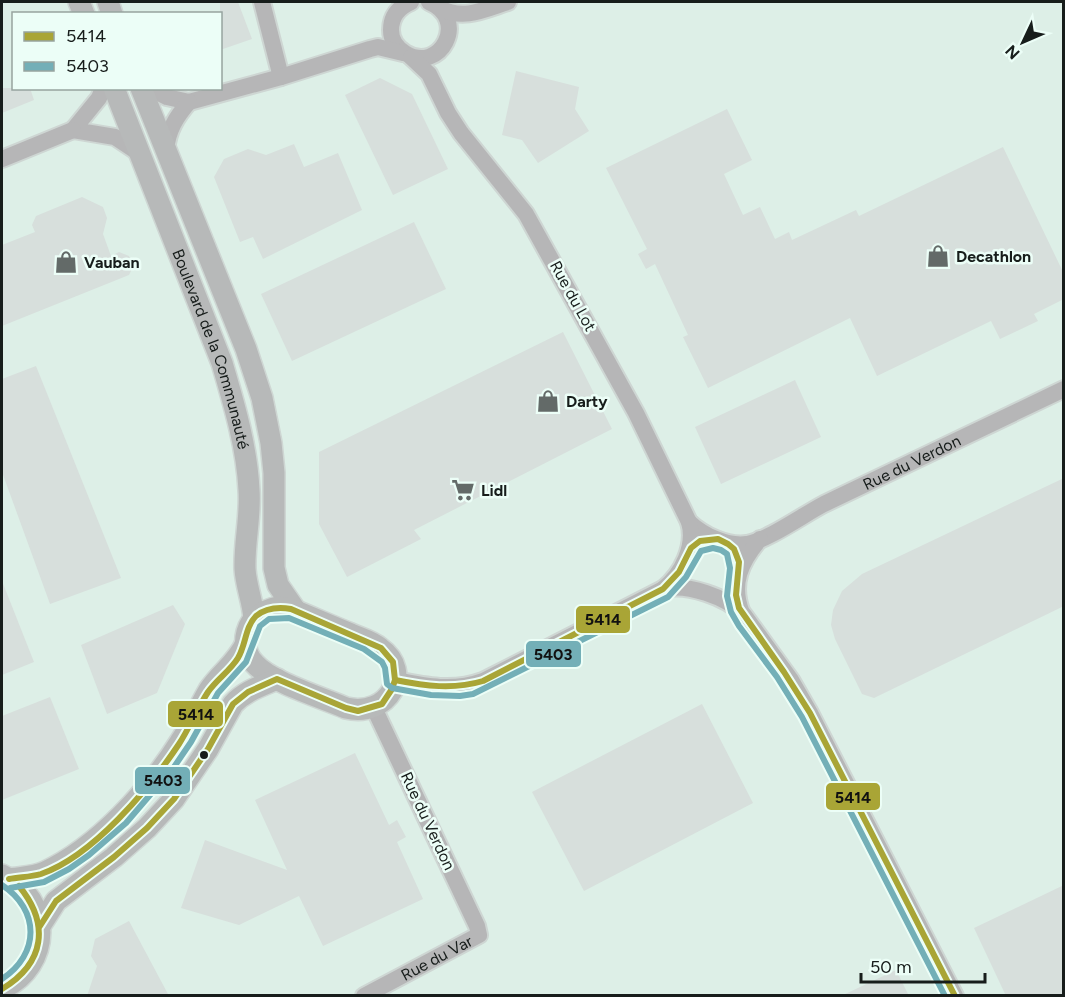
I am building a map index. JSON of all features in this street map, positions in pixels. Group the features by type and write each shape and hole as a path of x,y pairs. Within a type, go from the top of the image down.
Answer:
{"main road":[{"name":"Boulevard de la Communauté","path":"115,90 222,363 245,449 249,490 249,529 245,569 254,619"},
{"name":"Boulevard de la Communauté","path":"142,90 246,349 262,398 274,473 273,568 278,585 296,611"},
{"path":"278,608 296,611 381,648 393,662 395,670 395,680 388,697 374,708 358,711 277,679 255,664 248,655 246,644 247,633 254,619 261,613 278,608"},
{"path":"5,877 45,872 68,858 116,820 160,770 180,742 211,688 232,666 246,644"},
{"path":"40,926 56,901 114,857 147,828 174,799 239,698 250,690 277,679"},
{"path":"2,989 24,974 37,952 40,926 37,913 28,896 5,877"}],"street":[{"path":"262,2 281,77"},
{"path":"435,5 453,14 469,14 508,2"},
{"path":"370,48 391,26 403,4"},
{"path":"153,90 167,97 189,102 281,77 370,48 378,47 407,55 428,57 445,42 448,24 435,5"},
{"path":"435,84 435,65 445,42 459,22 469,14"},
{"path":"391,26 393,39 407,55"},
{"name":"Rue du Lot","path":"407,55 423,67 435,84 448,113 461,133 526,213 641,423 689,522"},
{"path":"2,159 73,130 99,98 102,90"},
{"path":"166,150 174,122 189,102"},
{"path":"73,130 115,137 140,153"},
{"name":"Rue du Verdon","path":"760,539 821,506 1064,389"},
{"path":"689,522 703,535 718,540 743,544 760,539"},
{"path":"689,522 692,537 686,557 687,581 704,593 724,592 738,575 747,556 760,539"},
{"path":"663,589 674,579 686,557 699,541 718,540 736,552 737,602 742,613 791,680 810,713 955,996"},
{"path":"395,680 423,686 448,688 469,686 663,589 674,586 704,593 729,603 742,613"},
{"name":"Rue du Verdon","path":"374,708 477,926 479,935"},
{"name":"Rue du Var","path":"364,996 479,935"},
{"path":"17,996 19,983 24,974"}],"shaded area":[{"path":"2,2 1063,2 1063,995 2,996"}],"building":[{"path":"220,2 238,2 252,39 222,49 222,12 220,12"},
{"path":"516,71 579,87 575,109 589,131 538,163 522,140 502,135"},
{"path":"380,78 412,94 448,169 393,195 345,95"},
{"path":"2,88 31,90 34,100 2,113"},
{"path":"727,109 752,160 724,174 743,215 760,207 775,239 789,232 792,240 856,210 859,216 1003,147 1064,274 1064,299 1034,314 1038,321 1000,339 991,321 877,376 850,318 708,388 683,337 688,335 655,264 646,269 638,254 647,249 606,168"},
{"path":"294,144 304,167 338,153 362,210 263,259 253,237 240,242 214,177 224,159 248,149 266,155"},
{"name":"Vauban","path":"82,197 103,207 107,218 103,234 111,256 119,252 129,256 133,267 129,275 2,326 2,245 35,232 32,225 36,216"},
{"path":"414,222 446,289 292,361 261,294"},
{"path":"563,332 612,429 414,530 421,539 347,577 319,524 319,452"},
{"path":"36,366 121,578 50,604 2,472 2,379"},
{"path":"795,380 821,437 721,484 695,427"},
{"path":"1064,478 1064,606 874,698 862,694 835,639 831,625 833,610 842,591 862,574"},
{"path":"2,581 34,662 2,675"},
{"path":"173,605 185,624 157,693 107,714 81,645"},
{"path":"50,697 79,769 2,800 2,716"},
{"path":"702,704 753,803 584,891 532,792"},
{"path":"355,753 389,825 397,820 406,837 397,842 423,899 323,946 299,896 239,925 181,908 205,840 287,870 255,800"},
{"path":"1064,885 1064,996 1006,996 974,928"},
{"path":"129,921 169,996 87,996 97,966 91,956 95,939"},
{"path":"896,970 909,996 841,996"}],"transit line":[{"name":"5414","path":"395,680 439,686 483,681 663,589 679,572 691,548 700,541 718,539 728,544 734,549 739,562 736,595 739,608 810,713 955,996"},
{"name":"5403","path":"10,888 44,882 69,869 126,823 174,767 191,742 218,693 246,662 260,626 269,619 289,618 364,649 382,662 387,684 392,688 431,695 473,694 668,597 686,577 701,551 713,548 727,554 730,568 727,596 731,612 802,717 945,996"},
{"name":"5414","path":"9,879 41,874 61,865 100,837 136,800 167,762 208,692 238,658 252,620 260,613 273,609 291,609 381,648 393,662 395,680 382,704 358,711 277,679 248,692 233,704 208,749 174,799 147,828 114,857 56,901 40,926"},
{"name":"5403","path":"2,885 23,907 29,919 30,932 29,945 23,957 2,979"},
{"name":"5414","path":"2,989 27,967 38,942 39,928 35,914 19,886"}],"place":[{"name":"Decathlon","path":"938,256"},
{"name":"Vauban","path":"66,262"},
{"name":"Darty","path":"548,401"},
{"name":"Lidl","path":"463,490"}]}
